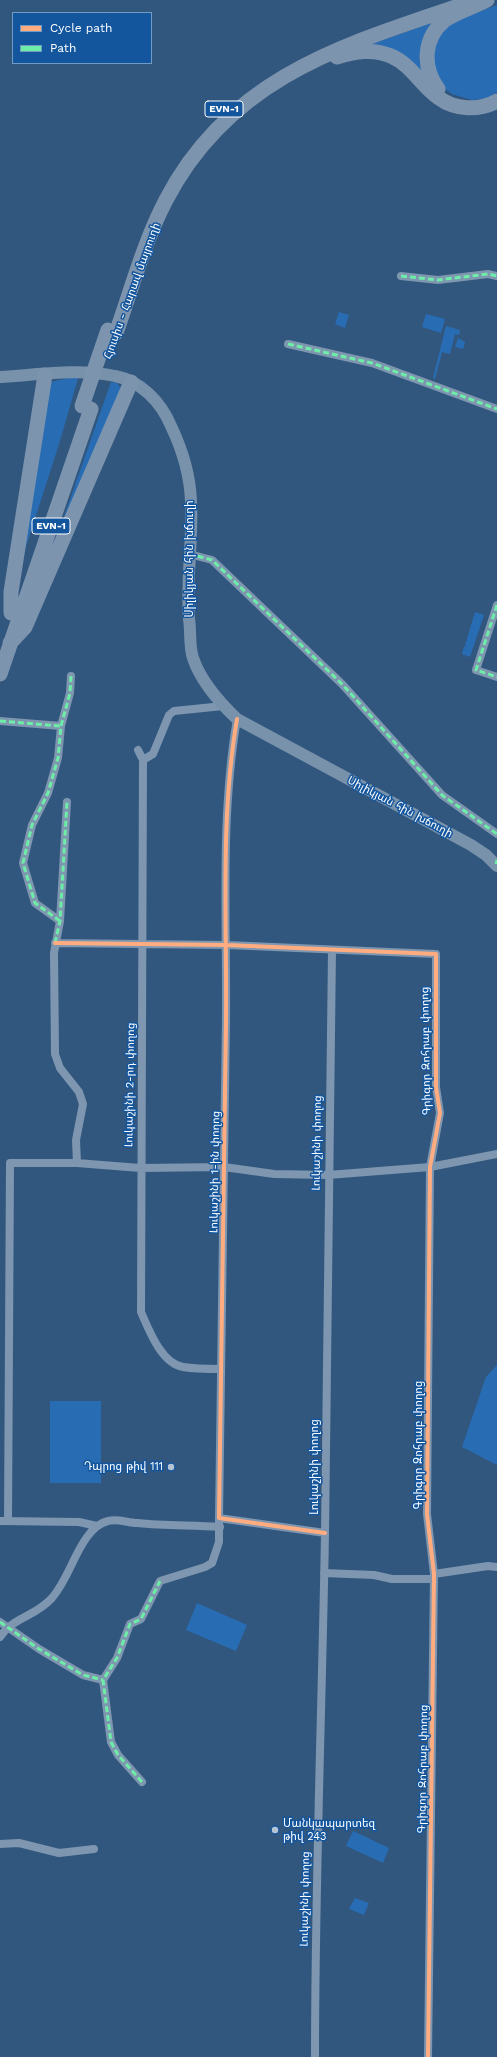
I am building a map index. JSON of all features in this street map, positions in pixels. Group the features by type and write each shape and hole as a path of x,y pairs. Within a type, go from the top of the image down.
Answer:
{"highway":[{"name":"Հյուսիս - Հարավ մայրուղի","path":"115,324 137,243 158,195 186,152 229,104 270,73 317,47 365,28 448,0"},
{"name":"Հյուսիս - Հարավ մայրուղի","path":"5,644 115,324 155,223 166,200 186,166 210,136 238,108 258,92 297,69 350,44 476,0"},
{"path":"455,105 439,91 432,81 427,70 426,51 433,35 446,20 487,0"},
{"path":"297,69 362,51 377,52 399,60 412,70 439,98 455,105 474,108 497,101"},
{"path":"11,612 11,592 45,375"},
{"path":"5,644 25,627 131,382"},
{"name":"Հյուսիս - Հարավ մայրուղի","path":"0,674 11,612 86,407"}],"street":[{"path":"401,276 438,280 488,274 497,276"},
{"path":"288,344 372,363 497,409"},
{"name":"Սիլիկյան հին խճուղի","path":"0,377 83,373 114,376 131,382 158,402 181,447 190,485 191,502 188,604 193,658 208,688 223,706 237,719 471,845 497,864"},
{"path":"189,554 212,560 342,684 442,795 497,834"},
{"path":"497,605 476,670 497,677"},
{"path":"60,921 35,903 23,863 32,825 48,793 58,758 61,726 70,693 71,676"},
{"path":"143,760 153,754 169,715 174,711 223,706"},
{"name":"Լուկաշինի 1-ին փողոց","path":"103,1680 117,1658 130,1624 141,1618 160,1581 205,1567 212,1563 219,1542 220,1370 227,945 225,833 230,758 237,719"},
{"path":"0,721 61,726"},
{"name":"Լուկաշինի 2-րդ փողոց","path":"138,750 143,760 143,945 140,1168 141,1312 158,1349 169,1359 181,1367 220,1370"},
{"path":"67,802 60,921 55,943 55,1054 60,1068 79,1092 83,1104 76,1140 77,1163"},
{"path":"55,943 227,945 332,950"},
{"name":"Գրիգոր Զոհրաբ փողոց","path":"332,950 436,954 436,1087 440,1113 430,1167 427,1514 434,1576 428,2057"},
{"name":"Լուկաշինի փողոց","path":"315,2057 315,1934 325,1533 328,1175 332,950"},
{"path":"220,1527 138,1524 116,1520 97,1526 79,1522 4,1521 10,1163 77,1163 140,1168 224,1167 274,1174 328,1175 430,1167 497,1154"},
{"path":"219,1518 325,1533"},
{"path":"0,1637 7,1628 17,1620 28,1617 41,1610 51,1600 64,1582 87,1537 97,1526"},
{"path":"324,1573 374,1575 392,1579 434,1576 488,1566 497,1567"},
{"path":"0,1622 7,1628 83,1675 103,1680 111,1742 118,1755 142,1782"},
{"path":"0,1844 19,1843 59,1853 94,1849"}],"shaded area":[{"path":"497,5 497,92 487,98 472,100 452,94 440,85 431,61 439,34 455,21"},
{"path":"434,22 422,73 369,45"},
{"path":"339,312 349,315 345,328 335,324"},
{"path":"426,314 445,319 441,333 422,327"},
{"path":"446,326 460,330 459,335 455,334 450,354 442,352 435,379 433,378"},
{"path":"458,338 465,342 463,349 455,347"},
{"path":"68,378 78,378 60,441 21,562 51,382"},
{"path":"111,382 117,383 123,391 42,580"},
{"path":"475,612 484,615 470,657 462,654 464,646 467,647 465,645"},
{"path":"497,1365 497,1465 462,1447 486,1377"},
{"path":"50,1401 101,1401 101,1483 50,1483"},
{"path":"197,1603 247,1625 236,1651 186,1630"},
{"path":"353,1831 389,1848 383,1863 346,1846"},
{"path":"355,1898 369,1903 364,1915 349,1909"}],"marked path":[{"path":"401,276 438,280 488,274 497,276"},
{"path":"288,344 372,363 497,409"},
{"path":"189,554 212,560 342,684 442,795 497,834"},
{"path":"497,605 476,670 497,677"},
{"path":"60,921 35,903 23,863 32,825 48,793 58,758 61,726 70,693 71,676"},
{"path":"0,721 61,726"},
{"path":"55,943 60,921 67,802"},
{"path":"496,864 497,860"},
{"path":"142,1782 118,1755 111,1742 103,1680 117,1658 130,1624 141,1619 160,1581"},
{"path":"0,1622 39,1649 83,1675 103,1680"}],"cycle path":[{"path":"237,719 228,794 226,831 226,1020 219,1518 325,1533"},
{"path":"55,943 227,945 436,954 436,1087 440,1113 430,1167 427,1514 434,1574 428,2057"}],"place":[{"name":"Դպրոց թիվ 111","path":"171,1467"},
{"name":"Մանկապարտեզ թիվ 243","path":"275,1830"}]}
